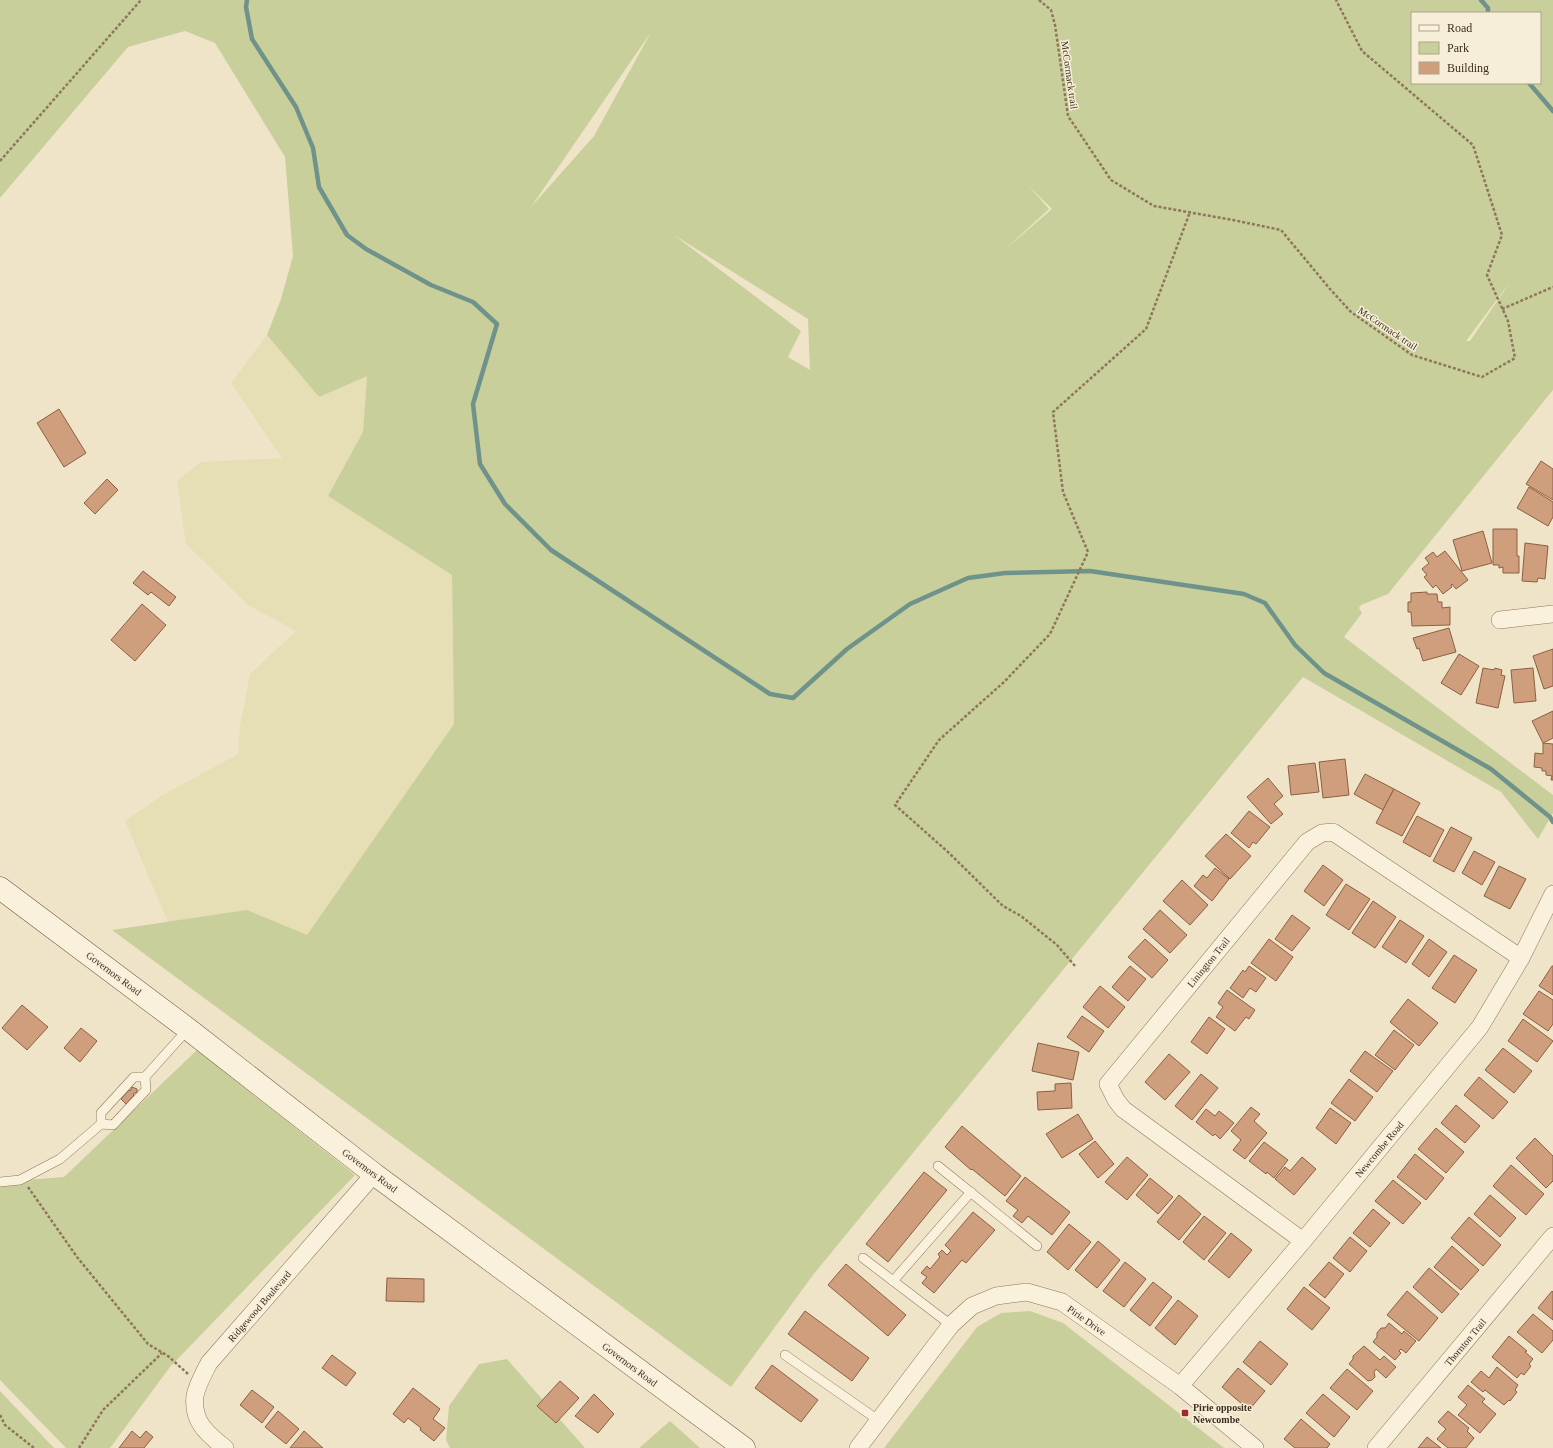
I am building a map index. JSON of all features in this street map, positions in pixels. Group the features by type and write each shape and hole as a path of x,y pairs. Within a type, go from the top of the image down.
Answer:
{"main road":[{"name":"Governors Road","path":"0,888 188,1029 374,1174 744,1448"}],"street":[{"path":"1500,620 1553,614"},
{"name":"Linington Trail","path":"1303,1241 1124,1109 1116,1100 1108,1084 1307,842 1322,833 1333,832 1521,958"},
{"name":"Newcombe Road","path":"1180,1386 1303,1241 1480,1027 1521,958 1553,894"},
{"name":"Ridgewood Boulevard","path":"224,1448 208,1435 197,1419 195,1395 209,1363 374,1174"},
{"name":"Thornton Trail","path":"1376,1448 1553,1236"},
{"name":"Pirie Drive","path":"858,1448 952,1325 972,1306 996,1296 1027,1292 1062,1302 1180,1386 1255,1448"}],"lane":[{"path":"0,1182 20,1180 60,1159 101,1124 113,1125 146,1090 145,1077 188,1029"},
{"path":"101,1124 101,1113 134,1077 145,1077"},
{"path":"938,1166 1037,1246"},
{"path":"893,1281 970,1192"},
{"path":"863,1258 952,1325"},
{"path":"785,1355 878,1420"}],"path":[{"path":"0,161 141,0"},
{"name":"McCormack trail","path":"1039,0 1051,10 1055,25 1068,116 1111,180 1154,206 1281,230 1351,312 1412,355 1482,377 1515,358 1508,321 1487,275 1502,235 1473,145 1362,51 1336,0"},
{"path":"1075,966 1056,945 1021,916 1003,906 948,852 895,805 939,740 1004,682 1050,634 1088,552 1063,492 1053,412 1146,329 1190,212"},
{"path":"1502,309 1553,287"},
{"path":"22,1178 77,1257 148,1344 186,1372"},
{"path":"79,1448 103,1410 162,1353"},
{"path":"0,1415 6,1425 34,1448"}],"shaded area":[{"path":"267,335 319,397 367,375 362,449 328,496 452,575 454,724 307,935 168,922 125,821 161,796 238,754 240,726 250,674 296,631 248,605 186,544 177,481 201,462 282,458 231,383"}],"green space":[{"path":"0,0 1553,0 1553,390 1388,594 1361,605 1359,608 1362,613 1344,637 1553,795 1553,813 1538,839 1501,792 1303,677 813,1275 731,1387 112,930 247,910 307,935 454,724 452,575 328,496 363,432 367,376 319,397 267,335 281,299 293,256 285,157 215,43 185,31 128,47 0,198","holes":["651,32 594,136 531,207","1028,185 1052,209 1001,253 1049,209","674,235 808,319 810,370 788,357 801,331","1510,282 1470,341 1466,341"]},
{"path":"197,1050 355,1175 170,1367 110,1448 66,1448 0,1380 0,1182 64,1177"},
{"path":"1030,1311 1063,1323 1224,1448 884,1448 977,1327 1001,1313"},
{"path":"507,1359 585,1448 450,1448 446,1440 449,1406 479,1364"},
{"path":"0,1391 54,1448 0,1448"},
{"path":"670,1421 700,1448 639,1448"}],"building":[{"path":"59,409 86,453 64,467 37,423"},
{"path":"1541,461 1553,469 1553,500 1526,484"},
{"path":"107,479 118,490 95,514 84,503"},
{"path":"1529,487 1553,502 1553,517 1548,526 1517,508"},
{"path":"1493,529 1517,529 1517,556 1519,556 1519,573 1503,573 1503,567 1499,568 1499,565 1493,565"},
{"path":"1483,531 1492,563 1462,571 1453,540"},
{"path":"1525,543 1548,546 1545,579 1538,578 1537,582 1522,581"},
{"path":"1445,551 1468,580 1456,589 1452,584 1452,587 1443,594 1436,585 1433,588 1424,577 1427,575 1422,569 1429,563 1425,558 1433,552 1437,557"},
{"path":"143,571 176,597 169,606 151,592 148,595 133,583"},
{"path":"1427,592 1427,594 1437,594 1438,602 1442,602 1442,608 1450,607 1450,625 1412,626 1411,612 1408,612 1408,602 1411,602 1411,593"},
{"path":"142,604 166,625 135,661 111,640"},
{"path":"1449,628 1456,652 1423,661 1419,648 1417,649 1413,638"},
{"path":"1553,649 1553,686 1544,689 1533,656"},
{"path":"1459,654 1479,666 1461,695 1441,683"},
{"path":"1483,668 1494,670 1495,668 1502,670 1501,675 1505,676 1498,708 1476,703"},
{"path":"1533,668 1536,701 1514,703 1511,670"},
{"path":"1553,711 1553,738 1543,743 1532,721"},
{"path":"1543,743 1553,744 1553,780 1551,780 1552,776 1546,775 1546,771 1542,771 1542,768 1534,767 1535,753 1543,754"},
{"path":"1345,759 1349,795 1323,798 1319,762"},
{"path":"1315,763 1319,792 1291,795 1288,766"},
{"path":"1365,774 1394,789 1383,810 1354,794"},
{"path":"1268,778 1283,796 1274,804 1283,814 1271,824 1247,797"},
{"path":"1394,789 1420,803 1402,836 1376,823"},
{"path":"1249,811 1270,827 1256,844 1253,842 1249,848 1231,833"},
{"path":"1417,816 1444,830 1430,857 1403,842"},
{"path":"1451,827 1472,838 1454,872 1433,861"},
{"path":"1226,834 1251,856 1230,879 1205,856"},
{"path":"1474,851 1495,862 1482,885 1462,873"},
{"path":"1323,865 1343,880 1324,906 1304,891"},
{"path":"1499,866 1526,879 1510,909 1484,896"},
{"path":"1215,868 1229,879 1212,901 1194,886 1203,875 1207,878"},
{"path":"1182,880 1208,905 1190,925 1163,901"},
{"path":"1346,884 1370,899 1349,930 1326,915"},
{"path":"1373,901 1396,917 1375,948 1352,933"},
{"path":"1160,910 1187,935 1170,953 1143,929"},
{"path":"1292,915 1310,928 1292,951 1275,939"},
{"path":"1400,920 1424,936 1406,963 1382,947"},
{"path":"1145,939 1168,960 1152,978 1128,957"},
{"path":"1269,939 1293,957 1276,981 1251,963"},
{"path":"1429,939 1447,952 1429,977 1412,964"},
{"path":"1454,955 1477,970 1455,1003 1432,988"},
{"path":"1130,966 1146,979 1128,1001 1112,987"},
{"path":"1249,966 1266,978 1256,992 1250,988 1243,998 1230,988 1243,970 1245,972"},
{"path":"1553,966 1553,995 1539,986"},
{"path":"1100,986 1125,1007 1108,1028 1083,1007"},
{"path":"1227,990 1255,1010 1249,1019 1246,1017 1235,1031 1216,1017 1223,1007 1218,1003"},
{"path":"1539,991 1553,1000 1553,1024 1548,1031 1523,1014"},
{"path":"1408,999 1438,1023 1419,1046 1390,1022"},
{"path":"22,1005 48,1027 27,1050 2,1028"},
{"path":"1082,1016 1104,1031 1089,1052 1067,1037"},
{"path":"1209,1017 1225,1029 1207,1054 1191,1042"},
{"path":"1523,1019 1553,1041 1537,1062 1508,1041"},
{"path":"81,1028 97,1041 80,1062 64,1048"},
{"path":"1394,1030 1414,1045 1395,1070 1375,1055"},
{"path":"1038,1043 1079,1052 1073,1080 1032,1071"},
{"path":"1503,1048 1532,1071 1514,1093 1485,1070"},
{"path":"1365,1051 1393,1071 1377,1092 1350,1071"},
{"path":"1169,1054 1190,1072 1165,1100 1145,1082"},
{"path":"1201,1074 1218,1088 1192,1120 1175,1106"},
{"path":"1479,1077 1508,1102 1493,1119 1464,1095"},
{"path":"1349,1079 1373,1097 1355,1121 1331,1103"},
{"path":"1071,1083 1072,1108 1038,1110 1037,1092 1055,1091 1055,1084"},
{"path":"132,1087 137,1089 137,1092 133,1094 134,1095 126,1104 121,1099 129,1090 130,1091"},
{"path":"1456,1105 1480,1126 1465,1143 1441,1123"},
{"path":"1251,1107 1260,1114 1254,1121 1267,1133 1245,1159 1233,1150 1241,1140 1231,1131"},
{"path":"1330,1108 1351,1123 1336,1144 1316,1128"},
{"path":"1206,1109 1215,1116 1219,1111 1234,1123 1220,1139 1215,1134 1213,1136 1196,1122"},
{"path":"1078,1114 1093,1139 1062,1158 1046,1134"},
{"path":"962,1126 1021,1176 1005,1196 972,1169 971,1170 945,1147"},
{"path":"1436,1128 1464,1152 1446,1173 1418,1149"},
{"path":"1535,1138 1553,1156 1553,1181 1546,1188 1516,1158"},
{"path":"1095,1141 1114,1164 1098,1178 1079,1154"},
{"path":"1264,1142 1288,1160 1274,1178 1249,1161"},
{"path":"1415,1154 1444,1178 1426,1200 1397,1177"},
{"path":"1127,1157 1148,1175 1127,1200 1105,1182"},
{"path":"1302,1157 1316,1169 1294,1195 1275,1179 1285,1167 1290,1171"},
{"path":"1511,1165 1544,1194 1526,1215 1493,1186"},
{"path":"924,1172 947,1190 888,1262 866,1244"},
{"path":"1025,1177 1070,1212 1052,1235 1028,1216 1022,1223 1013,1216 1018,1210 1006,1201"},
{"path":"1150,1178 1173,1197 1158,1214 1136,1195"},
{"path":"1393,1180 1421,1203 1403,1224 1375,1201"},
{"path":"1179,1195 1201,1214 1179,1240 1157,1222"},
{"path":"1490,1195 1516,1218 1500,1237 1474,1214"},
{"path":"1373,1209 1390,1223 1370,1247 1353,1233"},
{"path":"973,1212 995,1230 966,1263 962,1260 934,1293 922,1283 927,1277 921,1273 927,1266 930,1269 940,1257 938,1254 942,1250 947,1255 951,1251 945,1245"},
{"path":"1204,1216 1226,1233 1204,1260 1183,1242"},
{"path":"1469,1217 1501,1245 1483,1266 1451,1238"},
{"path":"1069,1224 1091,1242 1068,1270 1047,1252"},
{"path":"1231,1233 1252,1250 1229,1278 1208,1261"},
{"path":"1350,1237 1367,1251 1350,1272 1333,1258"},
{"path":"1098,1241 1120,1260 1097,1288 1075,1270"},
{"path":"1452,1246 1479,1270 1461,1290 1434,1267"},
{"path":"1125,1262 1146,1279 1124,1307 1103,1291"},
{"path":"1329,1262 1344,1274 1325,1298 1309,1285"},
{"path":"846,1264 906,1315 888,1336 828,1285"},
{"path":"1429,1268 1459,1294 1442,1313 1413,1287"},
{"path":"387,1278 424,1279 424,1302 386,1301"},
{"path":"1153,1282 1172,1297 1150,1326 1130,1310"},
{"path":"1304,1287 1330,1308 1312,1330 1287,1309"},
{"path":"1407,1291 1438,1318 1419,1341 1387,1315"},
{"path":"1552,1291 1553,1292 1553,1320 1538,1308"},
{"path":"1178,1300 1198,1316 1175,1345 1155,1328"},
{"path":"805,1311 869,1358 852,1381 788,1334"},
{"path":"1533,1314 1553,1331 1553,1340 1542,1353 1517,1332"},
{"path":"1389,1323 1402,1334 1404,1331 1416,1341 1406,1353 1401,1349 1399,1351 1401,1353 1395,1360 1373,1342 1381,1328 1385,1328"},
{"path":"1509,1336 1527,1351 1525,1352 1533,1359 1529,1364 1531,1366 1524,1375 1521,1373 1517,1378 1492,1357"},
{"path":"1260,1341 1288,1364 1271,1385 1243,1362"},
{"path":"1364,1346 1380,1360 1384,1356 1396,1367 1386,1378 1376,1369 1374,1372 1375,1377 1368,1381 1349,1364 1353,1359 1353,1356"},
{"path":"332,1355 356,1373 346,1386 322,1368"},
{"path":"772,1365 818,1400 801,1422 755,1388"},
{"path":"1497,1367 1518,1385 1515,1390 1517,1392 1510,1401 1509,1400 1504,1405 1485,1390 1483,1392 1471,1382 1481,1371 1489,1378"},
{"path":"1238,1368 1265,1391 1249,1410 1222,1387"},
{"path":"1347,1369 1373,1391 1357,1410 1330,1388"},
{"path":"560,1381 579,1398 556,1423 537,1406"},
{"path":"1468,1385 1485,1399 1482,1402 1496,1414 1480,1433 1458,1415 1467,1405 1458,1397"},
{"path":"413,1388 440,1409 433,1419 445,1428 434,1441 408,1418 404,1423 393,1414"},
{"path":"252,1390 274,1407 262,1423 240,1405"},
{"path":"594,1394 614,1414 598,1433 575,1416"},
{"path":"1323,1394 1350,1417 1334,1437 1306,1413"},
{"path":"278,1411 299,1429 286,1444 265,1427"},
{"path":"1448,1411 1469,1428 1467,1431 1474,1438 1466,1448 1448,1448 1437,1439 1446,1429 1438,1422"},
{"path":"1301,1419 1330,1444 1327,1448 1295,1448 1284,1439"},
{"path":"132,1431 140,1438 146,1431 153,1437 144,1448 119,1448"},
{"path":"304,1431 323,1448 290,1448"},
{"path":"1427,1437 1441,1448 1418,1448"}],"waterway":[{"path":"247,0 246,7 252,39 296,107 313,148 319,187 347,235 366,249 431,285 473,302 497,324 473,404 480,464 505,504 551,550 770,694 793,698 847,649 910,604 968,578 1005,573 1090,571 1244,594 1265,603 1295,645 1324,673 1491,769 1550,817 1553,822"},
{"path":"1481,0 1488,8 1488,12"},
{"path":"1530,84 1553,111"}],"place":[{"name":"Pirie opposite Newcombe","path":"1185,1413"}]}
